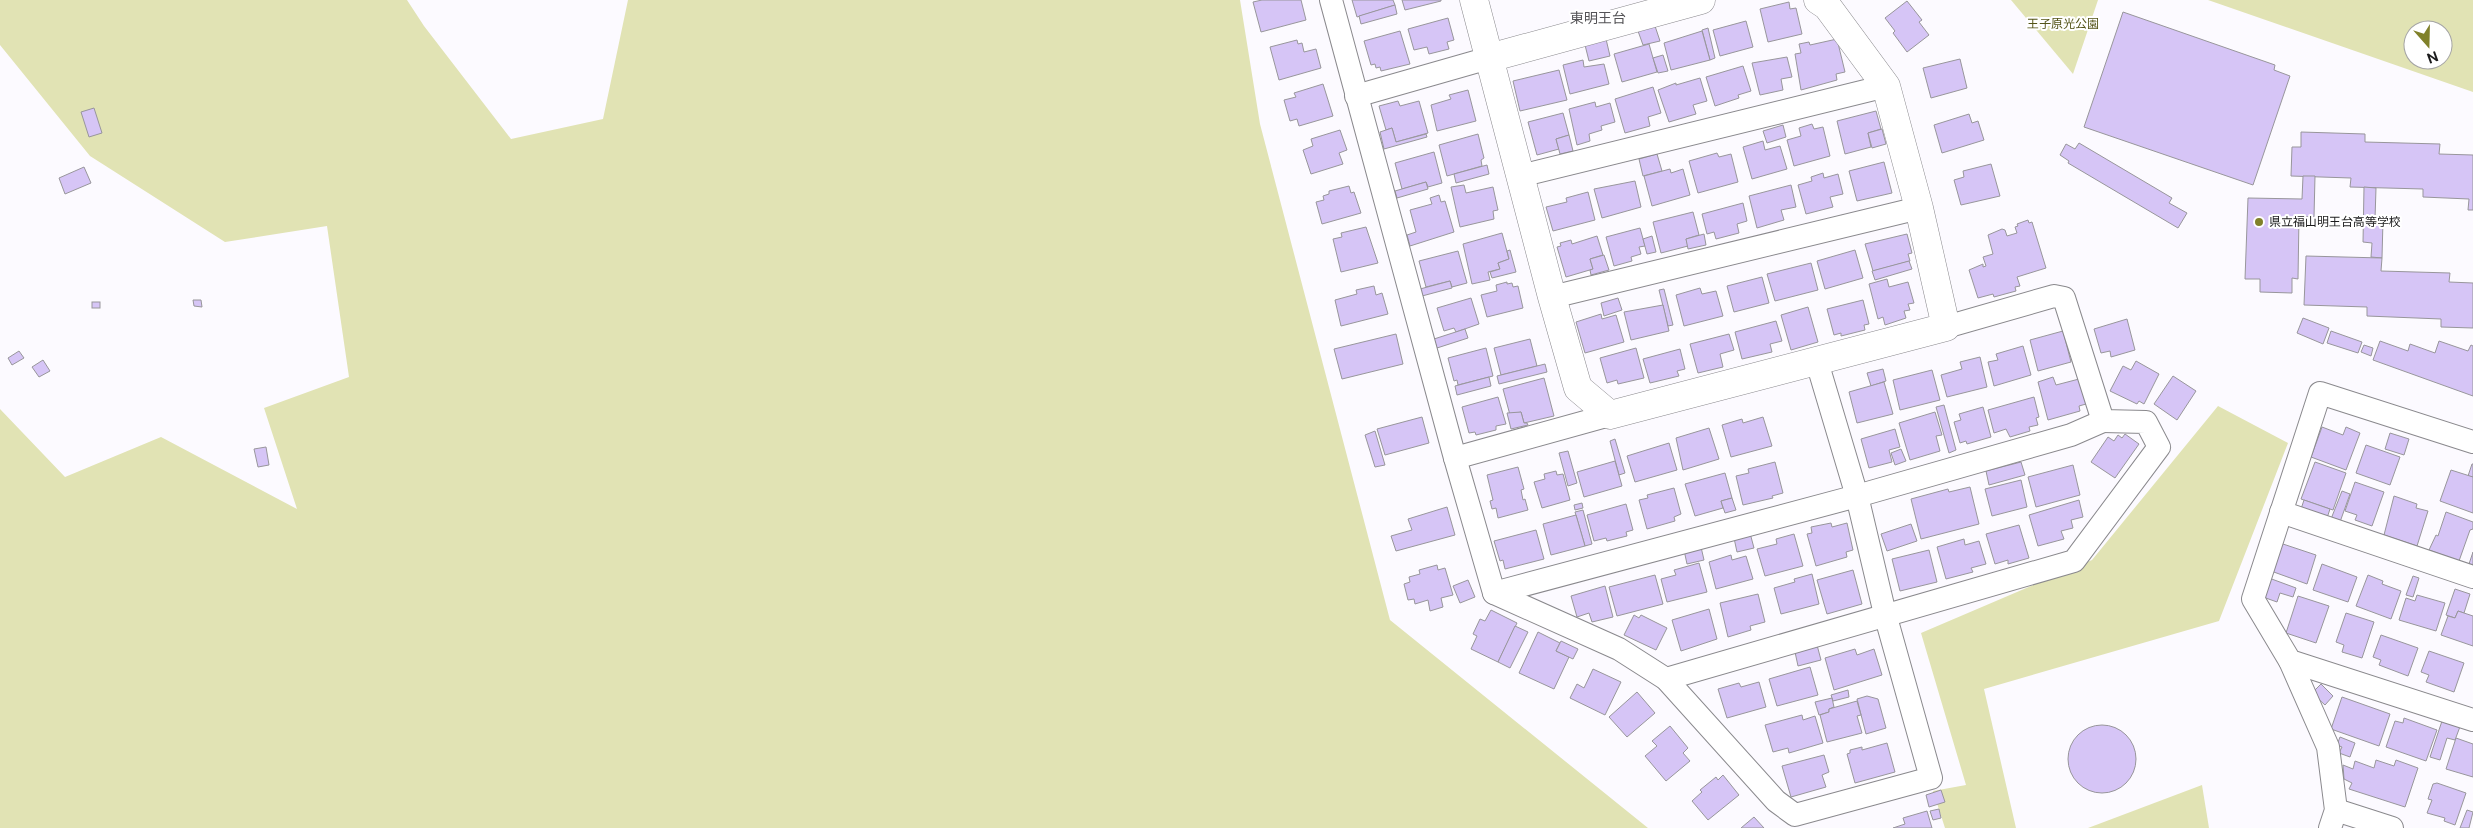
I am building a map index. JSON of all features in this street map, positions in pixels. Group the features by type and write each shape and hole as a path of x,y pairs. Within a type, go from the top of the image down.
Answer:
{"street":[{"path":"1331,0 1455,458 1494,593 1619,650 1666,679 1776,801 1795,815 1931,778 1885,614 1857,496 1817,362"},
{"path":"1474,0 1552,297 1578,388 1610,415"},
{"path":"1356,96 1666,4 1701,0"},
{"path":"1818,0 1827,6 1886,86 1919,208 1946,327"},
{"path":"1520,176 1886,86"},
{"path":"1552,297 1919,208"},
{"path":"1455,458 1610,415 1817,362 2054,296 2064,298 2103,420"},
{"path":"2392,828 2333,819 2328,747 2290,662 2253,599 2320,393 2473,442"},
{"path":"1494,593 1857,496 2071,435 2103,420 2146,422 2159,447 2074,561 1885,614 1666,679"},
{"path":"2281,512 2473,577"},
{"path":"2290,662 2473,720"}],"green space":[{"path":"0,0 407,0 424,26 511,139 603,119 628,0 1240,0 1260,124 1390,620 1648,828 0,828 0,409 65,477 161,437 297,509 264,408 349,377 327,226 225,242 90,156 0,45"},
{"name":"王子原光公園","path":"2011,0 2098,0 2073,74"},
{"path":"2208,0 2473,0 2473,92 2410,70 2453,70 2453,20 2403,20 2403,68"},
{"path":"2218,406 2288,443 2219,621 1984,689 2016,828 1945,828 1933,791 1966,785 1921,633 2092,560"},
{"path":"2202,785 2209,828 2088,828"}],"building":[{"path":"1262,0 1301,0 1306,20 1261,32 1253,2"},
{"path":"1352,0 1393,0 1395,5 1357,17"},
{"path":"1402,0 1441,0 1441,1 1405,10"},
{"path":"1907,1 1922,20 1919,22 1929,35 1907,52 1885,18"},
{"path":"1789,2 1790,9 1796,8 1802,34 1768,42 1760,9"},
{"path":"1395,5 1397,14 1361,24 1359,16"},
{"path":"2123,12 2275,65 2274,70 2290,76 2253,185 2084,127"},
{"path":"1448,18 1454,40 1447,42 1449,49 1429,54 1427,47 1414,50 1408,29"},
{"path":"1746,21 1753,47 1720,56 1713,30"},
{"path":"1655,26 1660,41 1643,45 1638,31"},
{"path":"1708,28 1715,58 1710,60 1702,30"},
{"path":"1400,31 1410,64 1381,71 1380,67 1376,68 1375,64 1371,65 1364,41"},
{"path":"1702,31 1710,60 1671,70 1664,43"},
{"path":"1606,39 1610,56 1589,61 1585,45"},
{"path":"1837,39 1845,72 1836,74 1837,80 1801,90 1795,54 1801,53 1799,44 1809,42 1810,45"},
{"path":"1297,40 1298,44 1302,43 1304,52 1316,49 1321,68 1279,80 1270,47"},
{"path":"1649,44 1657,72 1622,82 1614,54"},
{"path":"1663,55 1668,71 1658,73 1653,58"},
{"path":"1787,57 1792,77 1781,79 1783,90 1760,95 1752,63"},
{"path":"1960,59 1967,88 1931,98 1923,68"},
{"path":"1583,60 1584,67 1604,64 1609,84 1570,94 1563,65"},
{"path":"1743,66 1751,91 1738,95 1739,98 1715,106 1706,77"},
{"path":"1559,70 1567,100 1520,111 1513,81"},
{"path":"1700,78 1707,101 1693,105 1696,114 1669,122 1658,90 1676,83 1676,85"},
{"path":"1323,84 1333,116 1299,126 1297,119 1290,121 1284,100 1296,97 1294,93"},
{"path":"1653,87 1661,113 1648,117 1650,126 1625,133 1615,99"},
{"path":"1468,90 1476,121 1437,131 1431,105 1451,99 1449,95"},
{"path":"1398,101 1400,106 1419,101 1428,133 1396,142 1392,128 1386,130 1379,106"},
{"path":"1595,102 1596,107 1610,103 1615,122 1601,126 1602,130 1589,134 1590,141 1577,145 1569,109"},
{"path":"94,108 102,133 89,137 81,112"},
{"path":"1876,111 1881,129 1868,133 1871,147 1845,154 1837,121"},
{"path":"1563,113 1569,135 1556,139 1559,149 1537,155 1528,122"},
{"path":"1969,114 1972,123 1978,121 1984,140 1942,153 1934,125"},
{"path":"1812,124 1814,129 1823,127 1830,156 1794,166 1787,140 1801,136 1799,128"},
{"path":"1783,125 1786,137 1767,143 1763,131"},
{"path":"1392,128 1396,142 1426,134 1427,137 1384,149 1380,132"},
{"path":"1882,129 1886,144 1872,148 1868,133"},
{"path":"1340,130 1347,150 1339,153 1343,164 1311,174 1303,150 1313,146 1311,139"},
{"path":"2301,132 2365,134 2365,142 2440,144 2439,154 2473,155 2473,210 2468,210 2469,199 2423,197 2423,189 2350,187 2351,178 2291,176 2292,147 2301,147"},
{"path":"1478,134 1484,158 1481,160 1482,166 1447,176 1439,145"},
{"path":"1569,135 1573,151 1560,154 1556,139"},
{"path":"1763,141 1765,150 1780,146 1787,169 1752,179 1743,147"},
{"path":"2079,143 2172,198 2169,203 2187,213 2178,228 2068,163 2069,161 2060,155 2066,144 2075,149"},
{"path":"1434,152 1442,183 1428,187 1426,182 1402,189 1395,163"},
{"path":"1717,153 1719,157 1731,154 1738,182 1698,193 1689,161"},
{"path":"1657,154 1662,171 1643,176 1639,159"},
{"path":"1884,162 1892,193 1857,201 1849,171"},
{"path":"1991,164 2000,196 1961,205 1954,180 1964,177 1963,171"},
{"path":"1487,165 1489,174 1456,183 1454,174"},
{"path":"84,167 91,183 65,194 59,178"},
{"path":"1670,169 1671,173 1683,169 1690,195 1652,206 1644,176"},
{"path":"1823,173 1824,178 1838,174 1843,194 1830,197 1833,207 1806,214 1798,185 1812,181 1811,177"},
{"path":"2303,176 2315,176 2314,217 2299,216 2298,279 2292,278 2292,293 2260,292 2260,279 2245,279 2248,198 2302,199"},
{"path":"1635,181 1641,207 1602,218 1594,189"},
{"path":"1426,182 1428,189 1397,198 1395,191"},
{"path":"1464,185 1466,193 1493,187 1498,210 1493,211 1494,219 1460,227 1451,187"},
{"path":"1791,185 1796,207 1781,210 1784,220 1757,228 1749,196"},
{"path":"1349,186 1351,193 1354,192 1361,213 1322,224 1316,202 1324,200 1323,196 1329,194 1329,191"},
{"path":"2364,187 2376,188 2375,219 2383,220 2382,258 2371,257 2372,243 2363,242"},
{"path":"1588,192 1595,220 1553,231 1546,207 1567,202 1566,198"},
{"path":"1439,195 1441,202 1445,201 1454,232 1410,246 1407,235 1416,232 1410,210 1432,204 1430,198"},
{"path":"1743,203 1747,221 1737,224 1739,233 1716,239 1714,232 1707,234 1702,214"},
{"path":"1693,212 1699,235 1686,239 1688,246 1661,253 1653,222"},
{"path":"2028,220 2029,223 2032,222 2046,268 2017,277 2020,286 2015,287 2016,291 1994,297 1993,294 1978,298 1969,270 1983,264 1983,267 1986,266 1983,257 1993,254 1988,235 2002,229 2005,230 2007,236 2017,233 2015,227 2018,226 2017,224"},
{"path":"1366,227 1378,263 1341,272 1333,239 1342,237 1341,233"},
{"path":"1640,228 1645,246 1639,247 1641,254 1631,257 1632,261 1614,266 1606,237"},
{"path":"1502,233 1509,259 1498,263 1500,269 1488,272 1490,280 1472,284 1463,244"},
{"path":"1704,234 1706,245 1688,249 1686,239"},
{"path":"1907,234 1912,253 1908,254 1910,261 1873,271 1865,244"},
{"path":"1597,236 1603,255 1590,259 1593,269 1566,277 1557,247 1561,246 1560,243 1571,240 1572,244"},
{"path":"1652,236 1656,252 1647,254 1643,239"},
{"path":"1510,250 1516,272 1492,278 1490,272 1500,269 1498,263 1509,259 1507,251"},
{"path":"1855,250 1863,278 1825,289 1817,261"},
{"path":"1458,251 1467,283 1452,287 1450,281 1426,287 1419,261"},
{"path":"1604,255 1609,270 1591,275 1590,270 1593,269 1590,259"},
{"path":"2306,256 2382,258 2381,271 2450,273 2449,282 2473,283 2473,328 2441,327 2441,319 2367,316 2367,307 2304,305"},
{"path":"1909,261 1912,269 1875,280 1872,271"},
{"path":"1811,263 1818,290 1775,301 1767,274"},
{"path":"1762,277 1769,303 1734,312 1727,286"},
{"path":"1887,279 1889,287 1908,282 1914,303 1908,304 1910,310 1904,311 1906,318 1885,325 1883,317 1878,319 1869,284"},
{"path":"1450,281 1452,288 1422,296 1420,289"},
{"path":"1507,282 1507,284 1512,283 1513,287 1518,286 1523,308 1487,317 1481,295 1497,291 1496,285"},
{"path":"1374,286 1376,295 1382,293 1388,314 1341,326 1335,300 1357,294 1356,290"},
{"path":"1700,288 1702,294 1716,291 1723,316 1684,326 1676,295"},
{"path":"1664,289 1673,325 1668,326 1659,290"},
{"path":"1471,298 1479,324 1456,332 1454,328 1444,331 1437,308"},
{"path":"1618,298 1622,310 1604,316 1601,303"},
{"path":"193,300 201,300 202,307 194,306"},
{"path":"1863,300 1869,324 1864,325 1865,330 1841,336 1841,333 1834,335 1827,309"},
{"path":"92,302 100,302 100,308 92,308"},
{"path":"1663,305 1669,331 1631,340 1624,312"},
{"path":"1808,307 1818,342 1791,350 1781,315"},
{"path":"1601,314 1602,319 1616,315 1624,342 1585,353 1576,322"},
{"path":"2303,318 2329,328 2323,344 2297,333"},
{"path":"2127,319 2135,350 2111,357 2110,351 2101,353 2094,329"},
{"path":"1776,321 1782,341 1770,344 1772,352 1742,359 1735,332"},
{"path":"1465,329 1468,338 1437,348 1434,339"},
{"path":"2063,331 2071,362 2038,371 2030,340"},
{"path":"2331,331 2362,342 2358,353 2327,343"},
{"path":"1396,334 1403,364 1342,379 1334,349"},
{"path":"1729,334 1734,350 1720,354 1723,367 1698,373 1690,344"},
{"path":"1530,339 1537,366 1501,375 1494,348"},
{"path":"2380,341 2408,351 2410,344 2435,353 2439,341 2468,351 2471,345 2473,346 2473,396 2373,360"},
{"path":"2364,345 2373,348 2371,356 2361,352"},
{"path":"2023,346 2031,375 1994,386 1988,362 1998,360 1996,354"},
{"path":"1486,348 1493,376 1458,385 1457,380 1454,381 1448,358"},
{"path":"1636,348 1644,378 1618,384 1617,380 1607,383 1600,358"},
{"path":"1680,349 1685,369 1677,371 1679,376 1650,383 1643,359"},
{"path":"19,351 24,358 12,365 8,358"},
{"path":"1980,357 1987,387 1947,397 1941,375 1962,369 1960,362"},
{"path":"43,360 50,371 39,377 32,367"},
{"path":"2136,361 2159,374 2144,404 2139,401 2137,404 2110,391 2123,366 2131,370"},
{"path":"1545,364 1547,372 1499,384 1497,376"},
{"path":"1883,369 1886,381 1871,386 1867,373"},
{"path":"1932,370 1940,400 1900,410 1893,380"},
{"path":"2173,376 2196,391 2177,420 2154,404"},
{"path":"1489,377 1491,386 1457,395 1455,386"},
{"path":"2053,377 2056,385 2079,379 2086,404 2079,406 2080,411 2048,420 2038,382"},
{"path":"1544,378 1554,416 1524,423 1521,412 1510,415 1503,389"},
{"path":"1884,382 1893,414 1857,423 1849,392"},
{"path":"1498,397 1506,424 1496,426 1496,430 1476,435 1475,432 1469,433 1462,407"},
{"path":"2034,397 2039,417 2036,418 2038,425 2029,427 2030,431 2010,437 2006,429 1994,433 1988,410"},
{"path":"1944,405 1956,450 1949,453 1936,407"},
{"path":"1983,407 1991,437 1967,444 1966,441 1960,443 1954,422 1961,420 1959,414"},
{"path":"1521,412 1524,423 1528,425 1511,429 1507,413"},
{"path":"1935,412 1942,435 1936,436 1940,451 1910,460 1899,423"},
{"path":"1422,417 1429,443 1385,455 1377,429"},
{"path":"1763,417 1772,446 1731,457 1722,425 1742,419 1743,423"},
{"path":"2322,427 2343,435 2346,427 2360,433 2346,470 2311,457"},
{"path":"1709,428 1719,459 1683,470 1676,438"},
{"path":"1895,429 1900,447 1889,450 1892,462 1869,468 1861,439"},
{"path":"1375,431 1385,465 1375,467 1365,435"},
{"path":"2390,433 2409,439 2404,455 2385,449"},
{"path":"2125,434 2139,444 2115,478 2091,462 2108,437 2114,441 2118,435 2122,438"},
{"path":"1615,439 1625,473 1619,475 1610,441"},
{"path":"1669,443 1677,470 1635,482 1627,456"},
{"path":"2366,445 2400,457 2390,485 2356,473"},
{"path":"266,447 269,465 258,467 254,449"},
{"path":"1901,449 1906,461 1895,465 1891,453"},
{"path":"1568,451 1577,483 1568,486 1559,453"},
{"path":"1615,461 1622,486 1584,497 1577,472"},
{"path":"1775,462 1783,493 1772,496 1773,498 1743,505 1736,476 1749,473 1748,469"},
{"path":"2021,462 2025,475 1989,485 1986,471"},
{"path":"2315,462 2346,473 2333,510 2301,499"},
{"path":"2473,464 2473,477 2468,476"},
{"path":"2073,465 2080,495 2036,507 2028,477"},
{"path":"1518,467 1524,489 1521,490 1523,500 1525,499 1528,510 1498,518 1496,508 1492,509 1490,501 1493,500 1487,475"},
{"path":"2451,470 2473,477 2473,513 2440,501"},
{"path":"1556,471 1557,475 1563,474 1570,500 1542,508 1534,482 1545,479 1544,474"},
{"path":"1725,473 1732,498 1721,501 1723,508 1695,516 1685,484"},
{"path":"2021,480 2027,507 1992,516 1985,489"},
{"path":"2355,482 2384,492 2372,526 2355,520 2357,515 2345,511"},
{"path":"1970,487 1979,524 1921,539 1911,499 1948,489 1949,492"},
{"path":"1674,488 1681,514 1674,517 1675,521 1647,529 1639,500 1648,498 1647,495"},
{"path":"2342,491 2350,494 2340,522 2331,519"},
{"path":"2394,496 2417,504 2416,508 2428,511 2417,546 2384,535"},
{"path":"1732,498 1736,510 1725,513 1721,501"},
{"path":"2079,500 2083,517 2071,520 2073,528 2061,531 2064,539 2038,546 2029,515"},
{"path":"2304,500 2330,509 2327,518 2301,509"},
{"path":"1582,503 1583,508 1575,510 1574,505"},
{"path":"1626,504 1633,530 1626,532 1627,536 1607,541 1606,538 1594,541 1587,515"},
{"path":"1447,507 1455,535 1396,551 1391,536 1412,530 1408,519"},
{"path":"1583,510 1592,544 1585,546 1575,512"},
{"path":"2446,512 2473,522 2473,529 2470,530 2459,561 2429,550 2436,535 2438,536"},
{"path":"1576,515 1585,546 1551,555 1543,524"},
{"path":"1831,523 1832,527 1847,523 1853,550 1846,552 1847,557 1816,566 1807,534 1812,533 1811,527"},
{"path":"1911,524 1917,541 1887,551 1881,534"},
{"path":"2019,525 2029,558 2008,564 2008,560 1995,564 1986,534"},
{"path":"1536,530 1544,559 1505,569 1503,560 1500,561 1494,541"},
{"path":"1750,533 1754,548 1737,552 1734,538"},
{"path":"1794,534 1803,566 1765,576 1757,549 1777,544 1776,539"},
{"path":"1964,539 1965,545 1979,541 1986,564 1971,568 1973,572 1946,579 1937,547"},
{"path":"2280,543 2316,555 2307,584 2271,571"},
{"path":"1701,547 1704,560 1687,564 1684,550"},
{"path":"1929,550 1937,582 1900,591 1892,559"},
{"path":"2473,552 2473,565 2469,564"},
{"path":"1731,555 1732,560 1746,556 1753,579 1716,589 1709,562"},
{"path":"1699,563 1707,592 1667,602 1661,579 1676,575 1674,570"},
{"path":"2322,564 2357,577 2348,602 2313,590"},
{"path":"1437,565 1438,570 1445,568 1453,595 1441,598 1443,607 1430,611 1428,600 1415,604 1414,599 1408,600 1404,584 1410,582 1409,577 1420,574 1419,570"},
{"path":"1853,570 1862,604 1827,614 1817,580"},
{"path":"1812,574 1819,604 1781,614 1774,588 1795,582 1794,579"},
{"path":"1655,575 1663,604 1617,616 1609,587"},
{"path":"2368,575 2383,581 2382,584 2401,591 2391,619 2356,606"},
{"path":"2413,576 2419,578 2413,597 2406,595"},
{"path":"2269,578 2296,588 2293,597 2280,593 2277,602 2263,597"},
{"path":"1468,580 1475,597 1460,603 1453,586"},
{"path":"1605,586 1613,617 1592,622 1589,613 1577,617 1571,596"},
{"path":"2455,589 2470,594 2464,613 2458,611 2455,618 2446,615"},
{"path":"1758,594 1765,622 1750,626 1751,630 1728,637 1720,603"},
{"path":"2417,595 2445,603 2436,631 2399,620 2406,598 2415,601"},
{"path":"2298,596 2329,606 2316,643 2286,633"},
{"path":"1709,609 1717,639 1681,651 1672,620"},
{"path":"1491,610 1517,623 1498,662 1471,649 1477,636 1473,634 1480,619 1485,621"},
{"path":"2458,611 2473,616 2473,646 2441,635 2448,616 2455,618"},
{"path":"2346,613 2374,622 2362,658 2342,652 2344,645 2336,642"},
{"path":"1634,615 1639,618 1641,615 1667,628 1656,650 1624,635"},
{"path":"1515,626 1528,632 1510,668 1498,662"},
{"path":"1538,632 1560,643 1556,651 1569,657 1554,689 1519,673"},
{"path":"2381,635 2418,648 2408,676 2379,665 2381,660 2373,657"},
{"path":"1561,641 1578,649 1573,659 1556,651"},
{"path":"1817,645 1821,660 1798,666 1795,652"},
{"path":"1855,649 1857,655 1874,649 1882,675 1834,690 1825,658"},
{"path":"2429,651 2464,663 2454,692 2426,682 2429,675 2421,672"},
{"path":"1810,667 1818,695 1777,706 1769,679"},
{"path":"1593,669 1621,682 1605,715 1570,698 1577,684 1584,688"},
{"path":"1759,682 1766,707 1727,718 1718,689 1739,683 1741,687"},
{"path":"2321,684 2333,696 2325,705 2312,693"},
{"path":"1848,690 1849,697 1833,701 1831,695"},
{"path":"1637,692 1655,713 1627,737 1609,717"},
{"path":"1867,696 1878,699 1886,728 1866,734 1857,699"},
{"path":"2342,697 2390,714 2379,746 2331,729"},
{"path":"1832,698 1834,707 1829,709 1829,712 1819,715 1815,702"},
{"path":"1857,701 1861,715 1857,716 1862,733 1827,742 1820,715 1829,712 1829,709"},
{"path":"1802,715 1803,720 1815,716 1823,743 1789,753 1788,748 1773,752 1765,725"},
{"path":"2404,718 2437,730 2426,761 2386,747 2395,721 2403,723"},
{"path":"2443,718 2461,724 2455,740 2447,738 2440,760 2430,757"},
{"path":"2102,725 2115,728 2126,735 2133,746 2136,759 2133,772 2126,783 2115,790 2102,793 2089,790 2078,783 2071,772 2068,759 2071,746 2078,735 2089,728"},
{"path":"1670,726 1688,748 1683,753 1690,761 1666,781 1645,756 1657,746 1652,741"},
{"path":"2340,737 2355,743 2350,757 2339,753 2342,747 2337,745"},
{"path":"2456,738 2473,744 2473,777 2446,769"},
{"path":"1887,743 1895,772 1855,783 1847,754 1850,753 1850,750 1862,747 1862,750"},
{"path":"1824,755 1829,772 1822,775 1826,787 1791,797 1782,766"},
{"path":"2376,760 2394,766 2396,760 2418,768 2405,807 2349,789 2352,783 2344,779 2343,765 2353,769 2355,761 2374,768"},
{"path":"1723,775 1739,795 1708,820 1692,801 1702,792 1700,790 1716,777 1718,780"},
{"path":"2437,783 2466,793 2455,825 2444,821 2445,818 2427,813 2432,800 2428,799 2433,784"},
{"path":"1941,790 1945,802 1929,807 1926,795"},
{"path":"1939,809 1941,818 1933,820 1930,811"},
{"path":"2467,810 2473,812 2469,828 2460,828"},
{"path":"1927,811 1932,828 1893,828 1905,824 1903,818"},
{"path":"1754,817 1764,828 1741,828"}],"place":[{"name":"県立福山明王台高等学校","path":"2259,222"}],"district":[{"name":"東明王台","path":"1598,18"}]}
